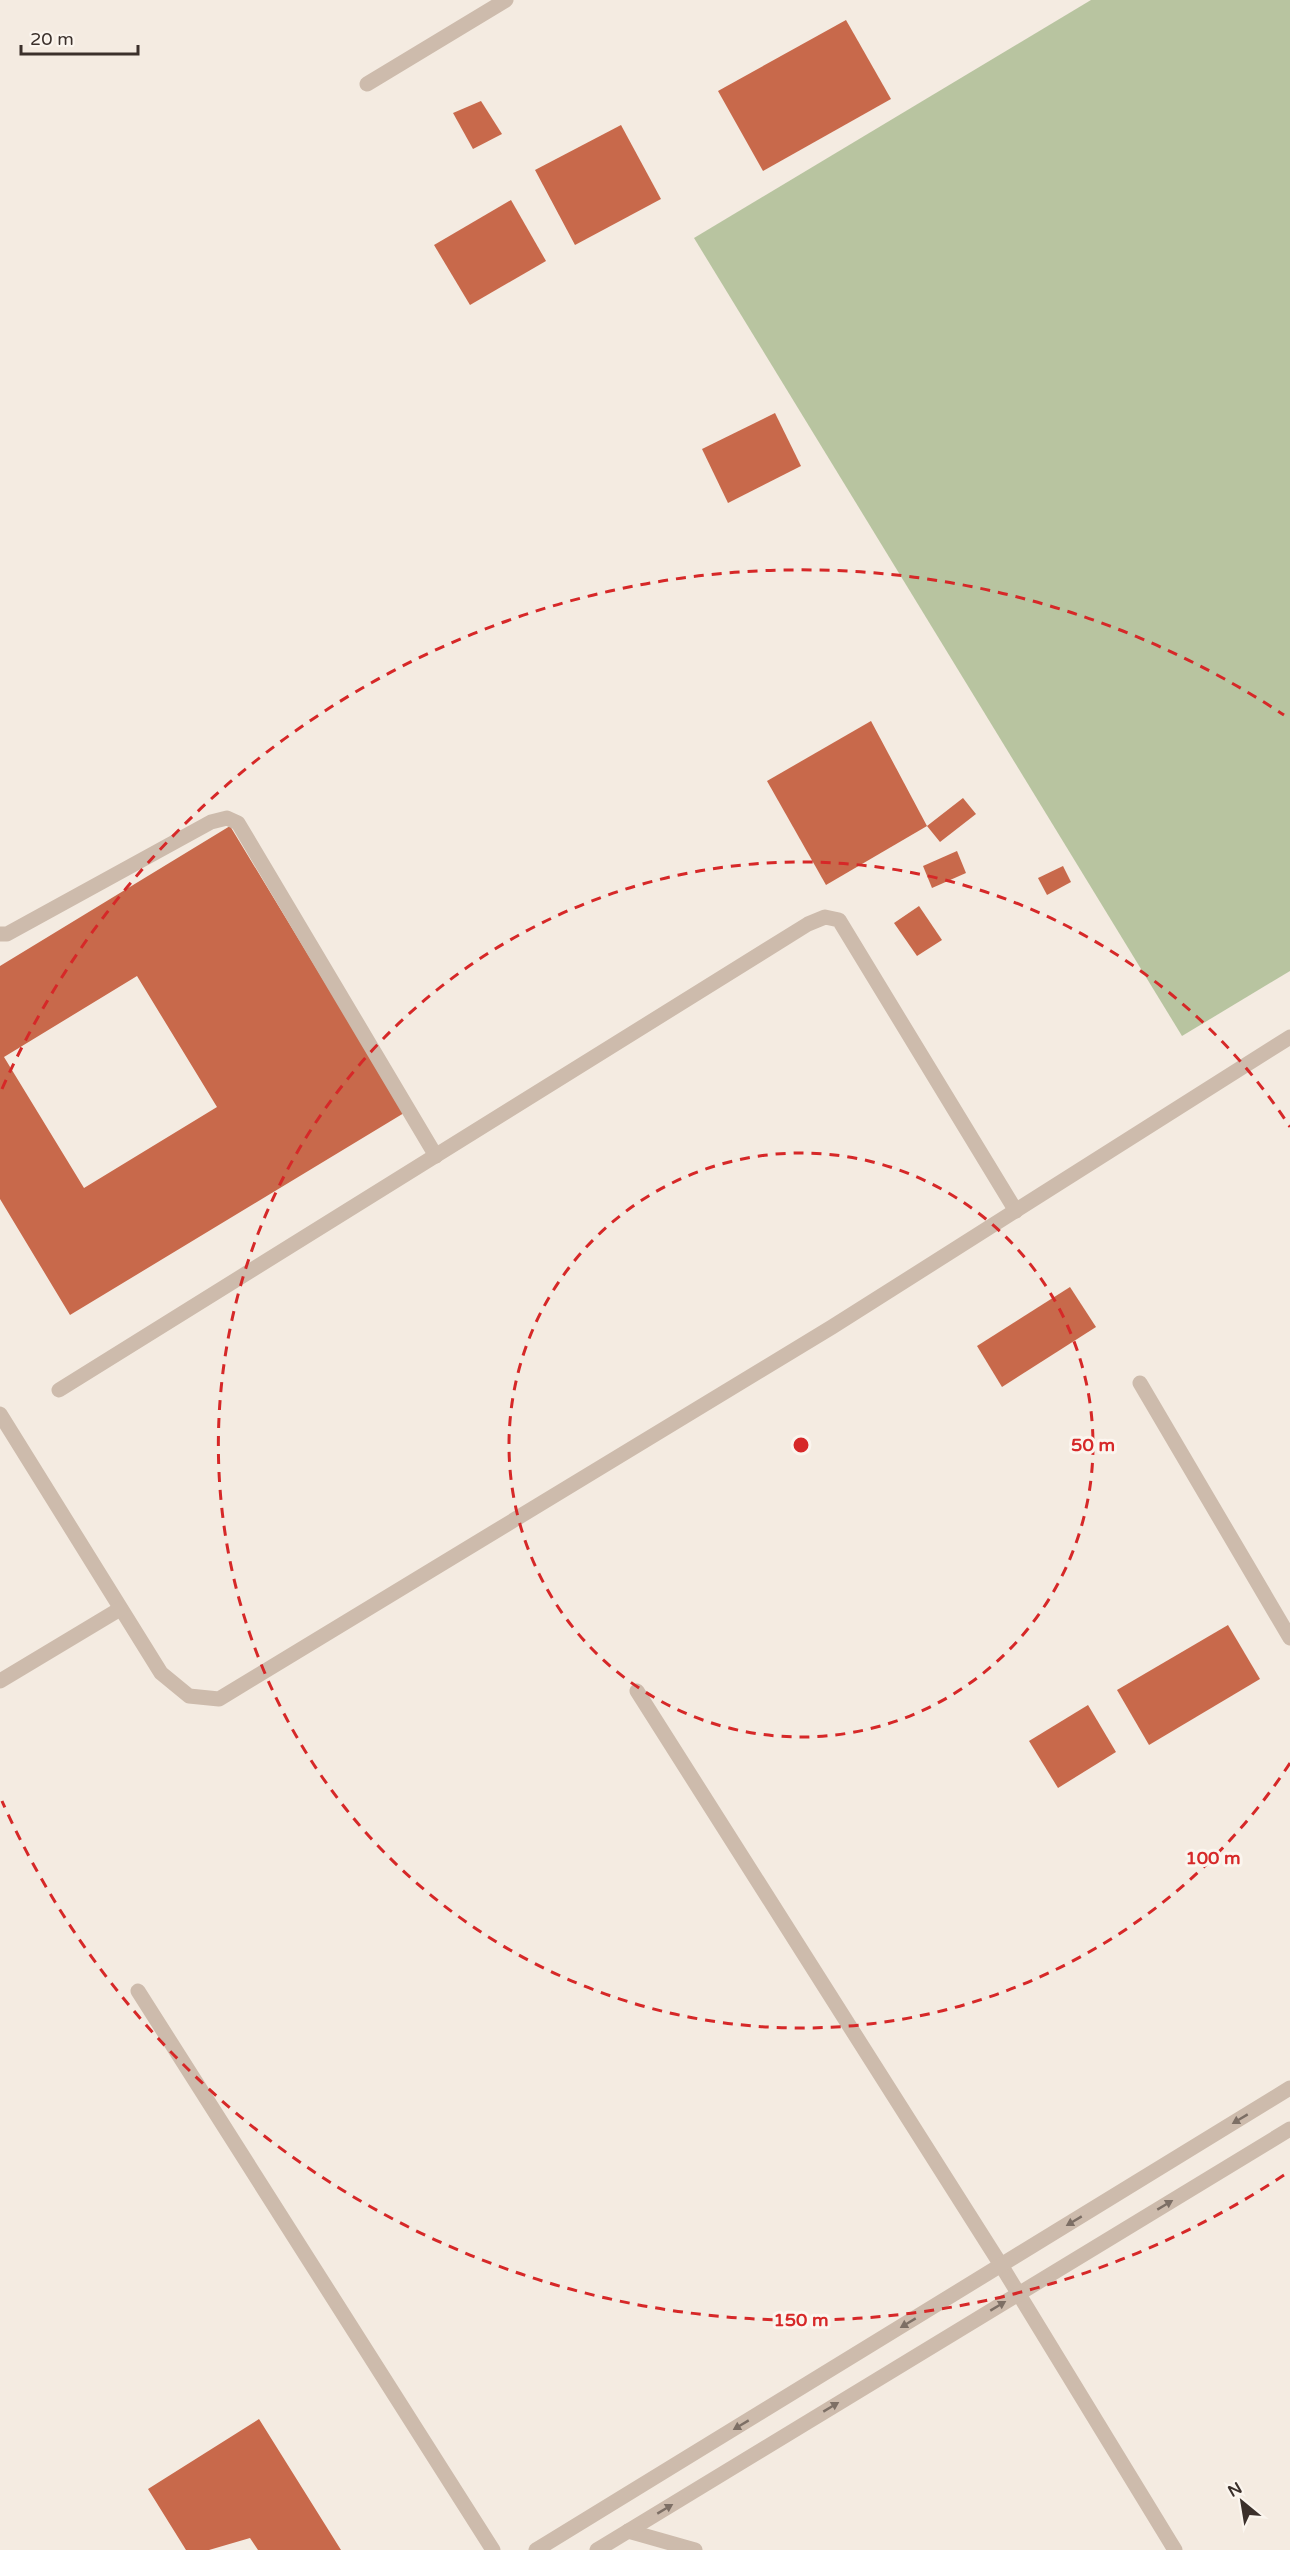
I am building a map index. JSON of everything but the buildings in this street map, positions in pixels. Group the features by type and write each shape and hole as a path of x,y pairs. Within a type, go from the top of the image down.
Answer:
{"street":[{"path":"367,84 506,0"},
{"path":"0,934 7,934 211,822 227,818 238,823 436,1156"},
{"path":"59,1390 808,924 825,917 839,920 1016,1210"},
{"path":"0,1414 160,1673 189,1696 219,1699 822,1334 1290,1037"},
{"path":"1140,1383 1290,1638"},
{"path":"0,1681 120,1610"},
{"path":"637,1691 1002,2265 1017,2294 1175,2550"},
{"path":"138,1991 493,2550"},
{"path":"536,2550 1290,2088"},
{"path":"597,2550 1290,2128"},
{"path":"628,2531 695,2550"}],"green space":[{"path":"1091,0 1290,0 1290,971 1182,1036 694,238"}]}
